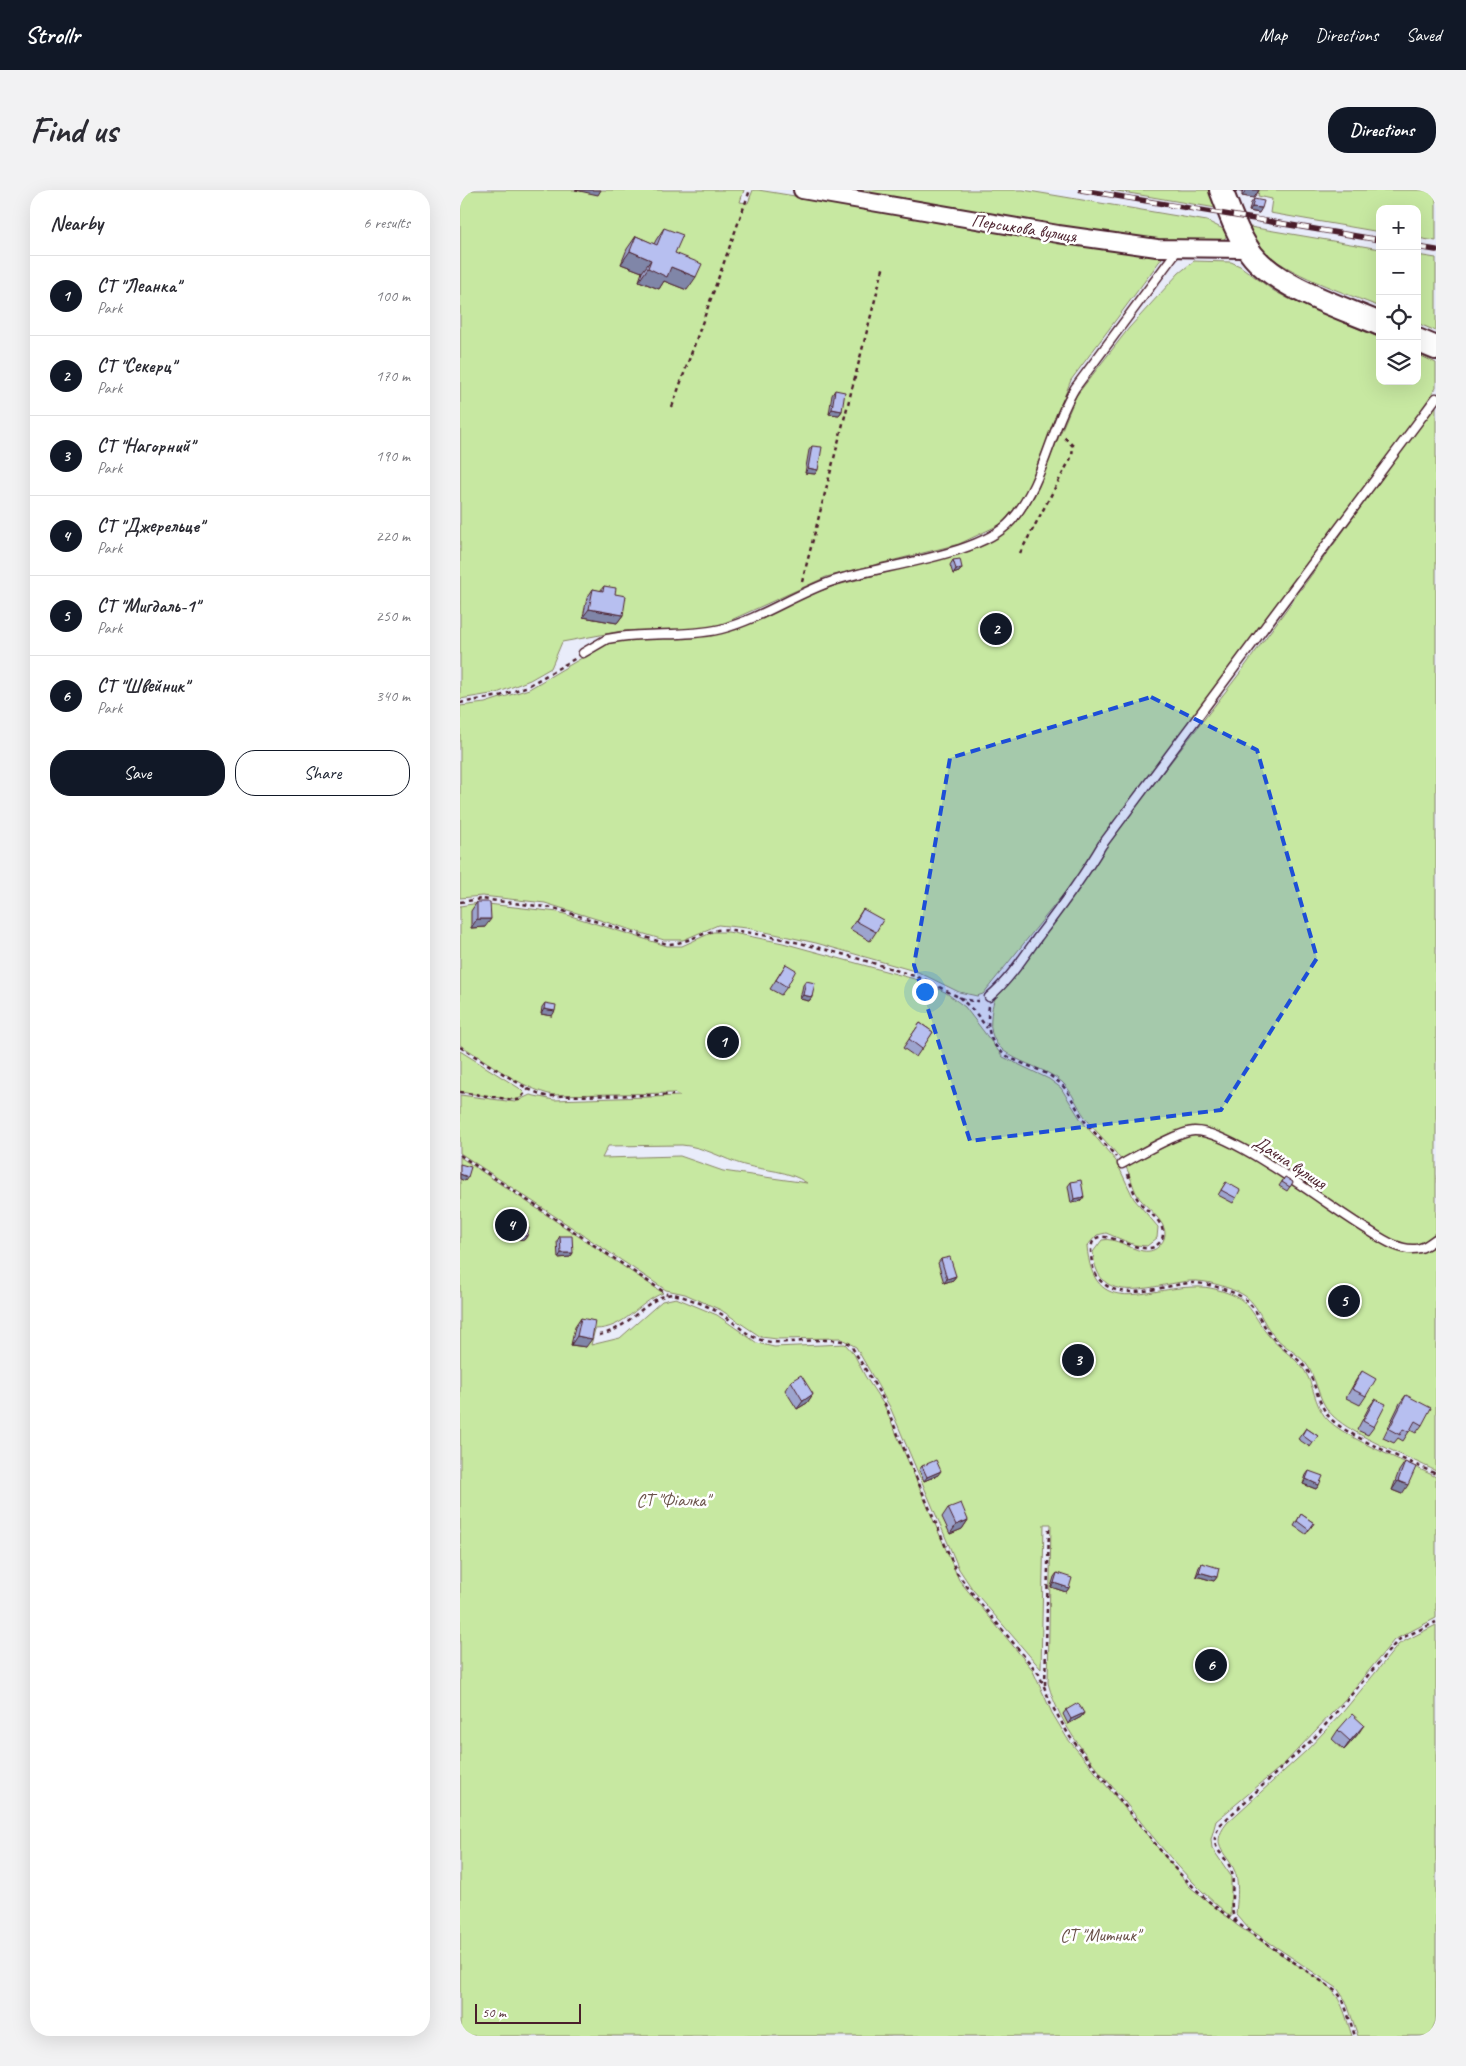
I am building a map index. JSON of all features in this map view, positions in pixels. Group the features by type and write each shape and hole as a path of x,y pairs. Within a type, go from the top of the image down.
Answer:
{"main road":[{"path":"1221,190 1247,249 1261,264 1282,279 1376,322"},
{"path":"1421,342 1436,348"}],"street":[{"name":"Персикова вулиця","path":"802,190 1058,234 1158,248 1247,249"}],"lane":[{"path":"583,653 607,639 697,634 734,626 802,593 844,577 960,548 1000,531 1010,521 1033,490 1075,388 1179,248"},
{"path":"990,996 1025,956 1084,875 1102,845 1436,398"},
{"name":"Дачна вулиця","path":"1122,1164 1182,1134 1194,1131 1212,1134 1230,1141 1342,1214 1396,1246 1419,1249 1436,1239"}],"path":[{"path":"672,407 750,190"},
{"path":"802,593 804,572 884,265"},
{"path":"1020,553 1072,456 1073,446 1056,431"},
{"path":"460,703 500,696 528,686 583,653"},
{"path":"460,902 481,899 554,908 667,944 684,942 713,930 733,930 808,946 920,978 958,996 975,1001 982,1001 990,996"},
{"path":"958,996 975,1012 988,1029 996,1046 1006,1057 1045,1074 1062,1086 1084,1120 1122,1164 1140,1203 1155,1217 1163,1234 1161,1242 1155,1248 1147,1250 1112,1237 1104,1236 1096,1240 1092,1245 1092,1264 1102,1282 1114,1289 1133,1292 1201,1283 1235,1293 1246,1299 1275,1340 1309,1374 1319,1402 1331,1420 1352,1433 1436,1474"},
{"path":"988,1029 990,996"},
{"path":"460,1047 528,1089 554,1098 673,1095"},
{"path":"460,1092 514,1100 522,1097 528,1089"},
{"path":"460,1155 667,1294 686,1298 720,1313 747,1334 760,1340 778,1342 837,1340 850,1344 882,1398 958,1573 972,1594 1034,1667 1058,1718 1070,1737 1165,1856 1192,1886 1242,1927 1323,1980 1337,1992 1343,2000 1355,2036"},
{"path":"599,1335 620,1328 655,1300 667,1294"},
{"path":"1045,1687 1049,1526"},
{"path":"1242,1927 1233,1918 1234,1880 1231,1869 1215,1844 1215,1834 1220,1825 1315,1737 1400,1639 1436,1622"},
{"path":"1433,2036 1436,2027"}],"highlighted area":[{"path":"1151,697 1257,750 1317,958 1221,1110 970,1141 914,965 950,758"}],"green space":[{"path":"460,190 744,190 740,202 748,203 753,190 758,190 1162,256 1162,258 1071,380 1024,498 1001,524 959,544 826,577 720,625 704,629 622,631 562,642 551,668 530,680 497,693 460,699"},
{"path":"832,190 1023,190 1207,221 1223,229 1227,235 1223,241 1167,243"},
{"path":"1111,190 1211,190 1216,208"},
{"path":"1259,190 1436,190 1436,241 1421,239 1421,205 1376,205 1376,231 1270,213 1272,199 1258,196"},
{"path":"1250,227 1376,248 1376,305 1317,282 1285,266 1261,248"},
{"path":"1421,256 1436,258 1436,331 1421,325"},
{"path":"1194,261 1231,262 1240,266 1274,291 1289,299 1376,336 1376,385 1421,385 1421,356 1436,363 1436,388 1381,468 1086,866 983,994 977,996 959,992 918,972 816,943 747,928 718,925 683,940 664,940 545,903 482,896 460,898 460,706 485,703 529,689 609,642 642,638 696,637 744,626 809,595 834,586 953,555 1014,522 1034,496 1076,396 1129,328 1179,273"},
{"path":"1436,404 1436,1231 1425,1244 1409,1246 1385,1238 1259,1157 1202,1129 1122,1161 1089,1123 1062,1082 1052,1075 1005,1052 997,1043 992,1032 991,1018 993,1004 998,993 1071,900 1108,843 1240,673"},
{"path":"479,903 558,912 667,946 682,946 713,932 728,932 783,943 918,980 945,992 965,1007 1003,1057 1049,1079 1061,1088 1081,1120 1116,1161 1134,1199 1158,1227 1157,1238 1147,1246 1135,1245 1106,1233 1097,1235 1087,1246 1091,1269 1100,1284 1111,1292 1125,1295 1177,1288 1205,1287 1226,1292 1241,1299 1269,1336 1305,1371 1318,1406 1329,1421 1365,1444 1436,1477 1436,1618 1394,1640 1347,1697 1284,1764 1216,1821 1211,1839 1212,1848 1231,1876 1231,1917 1200,1890 1159,1845 1078,1744 1060,1715 1048,1683 1051,1524 1044,1524 1041,1669 973,1590 959,1569 890,1407 856,1347 840,1338 777,1339 761,1337 721,1310 685,1294 666,1290 460,1153 460,1095 515,1102 530,1095 554,1100 680,1096 674,1093 553,1095 541,1092 517,1081 460,1045 460,906","holes":["608,1146 690,1146 744,1165 777,1171 807,1183 723,1171 680,1156 602,1158"]},
{"path":"460,1051 519,1088 524,1093 523,1097 514,1100 460,1092"},
{"path":"1194,1133 1229,1143 1402,1249 1436,1242 1436,1471 1367,1438 1342,1424 1333,1416 1328,1411 1319,1393 1309,1368 1276,1338 1251,1301 1245,1296 1227,1288 1202,1281 1144,1288 1129,1289 1116,1287 1105,1281 1097,1270 1093,1252 1102,1240 1112,1240 1138,1250 1148,1251 1157,1248 1164,1238 1163,1225 1138,1196 1124,1164 1183,1136"},
{"path":"460,1157 663,1293 654,1297 615,1325 595,1329 591,1345 620,1338 662,1301 676,1298 717,1315 757,1343 774,1347 845,1344 854,1354 865,1376 884,1405 959,1580 1032,1669 1052,1713 1067,1738 1190,1887 1238,1926 1323,1982 1335,1993 1342,2006 1352,2036 460,2036"},
{"path":"1436,1625 1436,2021 1430,2036 1358,2036 1346,2001 1337,1988 1248,1928 1236,1914 1238,1889 1236,1875 1219,1845 1219,1839 1227,1823 1306,1751 1343,1712 1399,1644"}],"building":[{"path":"1254,199 1264,201 1262,208 1252,207"},
{"path":"664,228 683,235 675,253 702,264 696,277 671,267 667,277 648,268 651,260 630,251 636,236 657,245"},
{"path":"835,390 845,392 842,411 832,409"},
{"path":"812,446 822,447 818,470 808,468"},
{"path":"960,559 962,568 956,569 953,560"},
{"path":"604,586 616,588 615,594 626,596 623,615 589,609 593,589 603,591"},
{"path":"477,902 490,902 491,919 477,919"},
{"path":"863,909 883,920 876,932 856,921"},
{"path":"786,964 796,970 787,987 776,980"},
{"path":"806,981 815,983 812,997 803,995"},
{"path":"545,1003 556,1005 555,1011 544,1009"},
{"path":"920,1023 933,1032 922,1049 909,1039"},
{"path":"460,1164 471,1167 468,1177 460,1174"},
{"path":"1285,1177 1293,1182 1290,1187 1282,1182"},
{"path":"1081,1180 1084,1197 1074,1199 1071,1182"},
{"path":"1226,1182 1240,1190 1236,1198 1221,1190"},
{"path":"519,1226 529,1228 527,1236 517,1234"},
{"path":"560,1236 572,1236 573,1253 561,1253"},
{"path":"950,1257 956,1276 947,1279 941,1259"},
{"path":"581,1318 595,1321 592,1339 577,1336"},
{"path":"1362,1371 1376,1379 1366,1396 1352,1389"},
{"path":"801,1375 813,1394 803,1401 791,1381"},
{"path":"1406,1395 1431,1408 1422,1425 1415,1421 1409,1432 1403,1429 1400,1435 1389,1429"},
{"path":"1375,1399 1386,1404 1374,1427 1363,1421"},
{"path":"1306,1428 1318,1436 1313,1443 1302,1435"},
{"path":"936,1460 941,1471 927,1477 922,1466"},
{"path":"1405,1462 1416,1467 1408,1485 1398,1481"},
{"path":"1309,1471 1323,1476 1319,1485 1306,1479"},
{"path":"961,1503 968,1520 956,1525 948,1508"},
{"path":"1301,1514 1314,1523 1309,1530 1297,1521"},
{"path":"1202,1563 1219,1568 1217,1577 1199,1572"},
{"path":"1057,1573 1072,1578 1069,1588 1054,1583"},
{"path":"1078,1703 1084,1713 1071,1719 1066,1710"},
{"path":"1352,1714 1364,1725 1350,1741 1338,1730"}],"railway":[{"path":"1081,190 1376,239"},
{"path":"1421,248 1436,250"}],"place":[{"name":"СТ \"Секерц\"","path":"996,629"},
{"name":"СТ \"Леанка\"","path":"723,1042"},
{"name":"СТ \"Джерельце\"","path":"511,1225"},
{"name":"СТ \"Мигдаль-1\"","path":"1344,1301"},
{"name":"СТ \"Нагорний\"","path":"1078,1360"},
{"name":"СТ \"Швейник\"","path":"1211,1665"}],"park label":[{"name":"СТ \"Фіалка\"","path":"673,1500"},
{"name":"СТ \"Митник\"","path":"1100,1935"}]}
